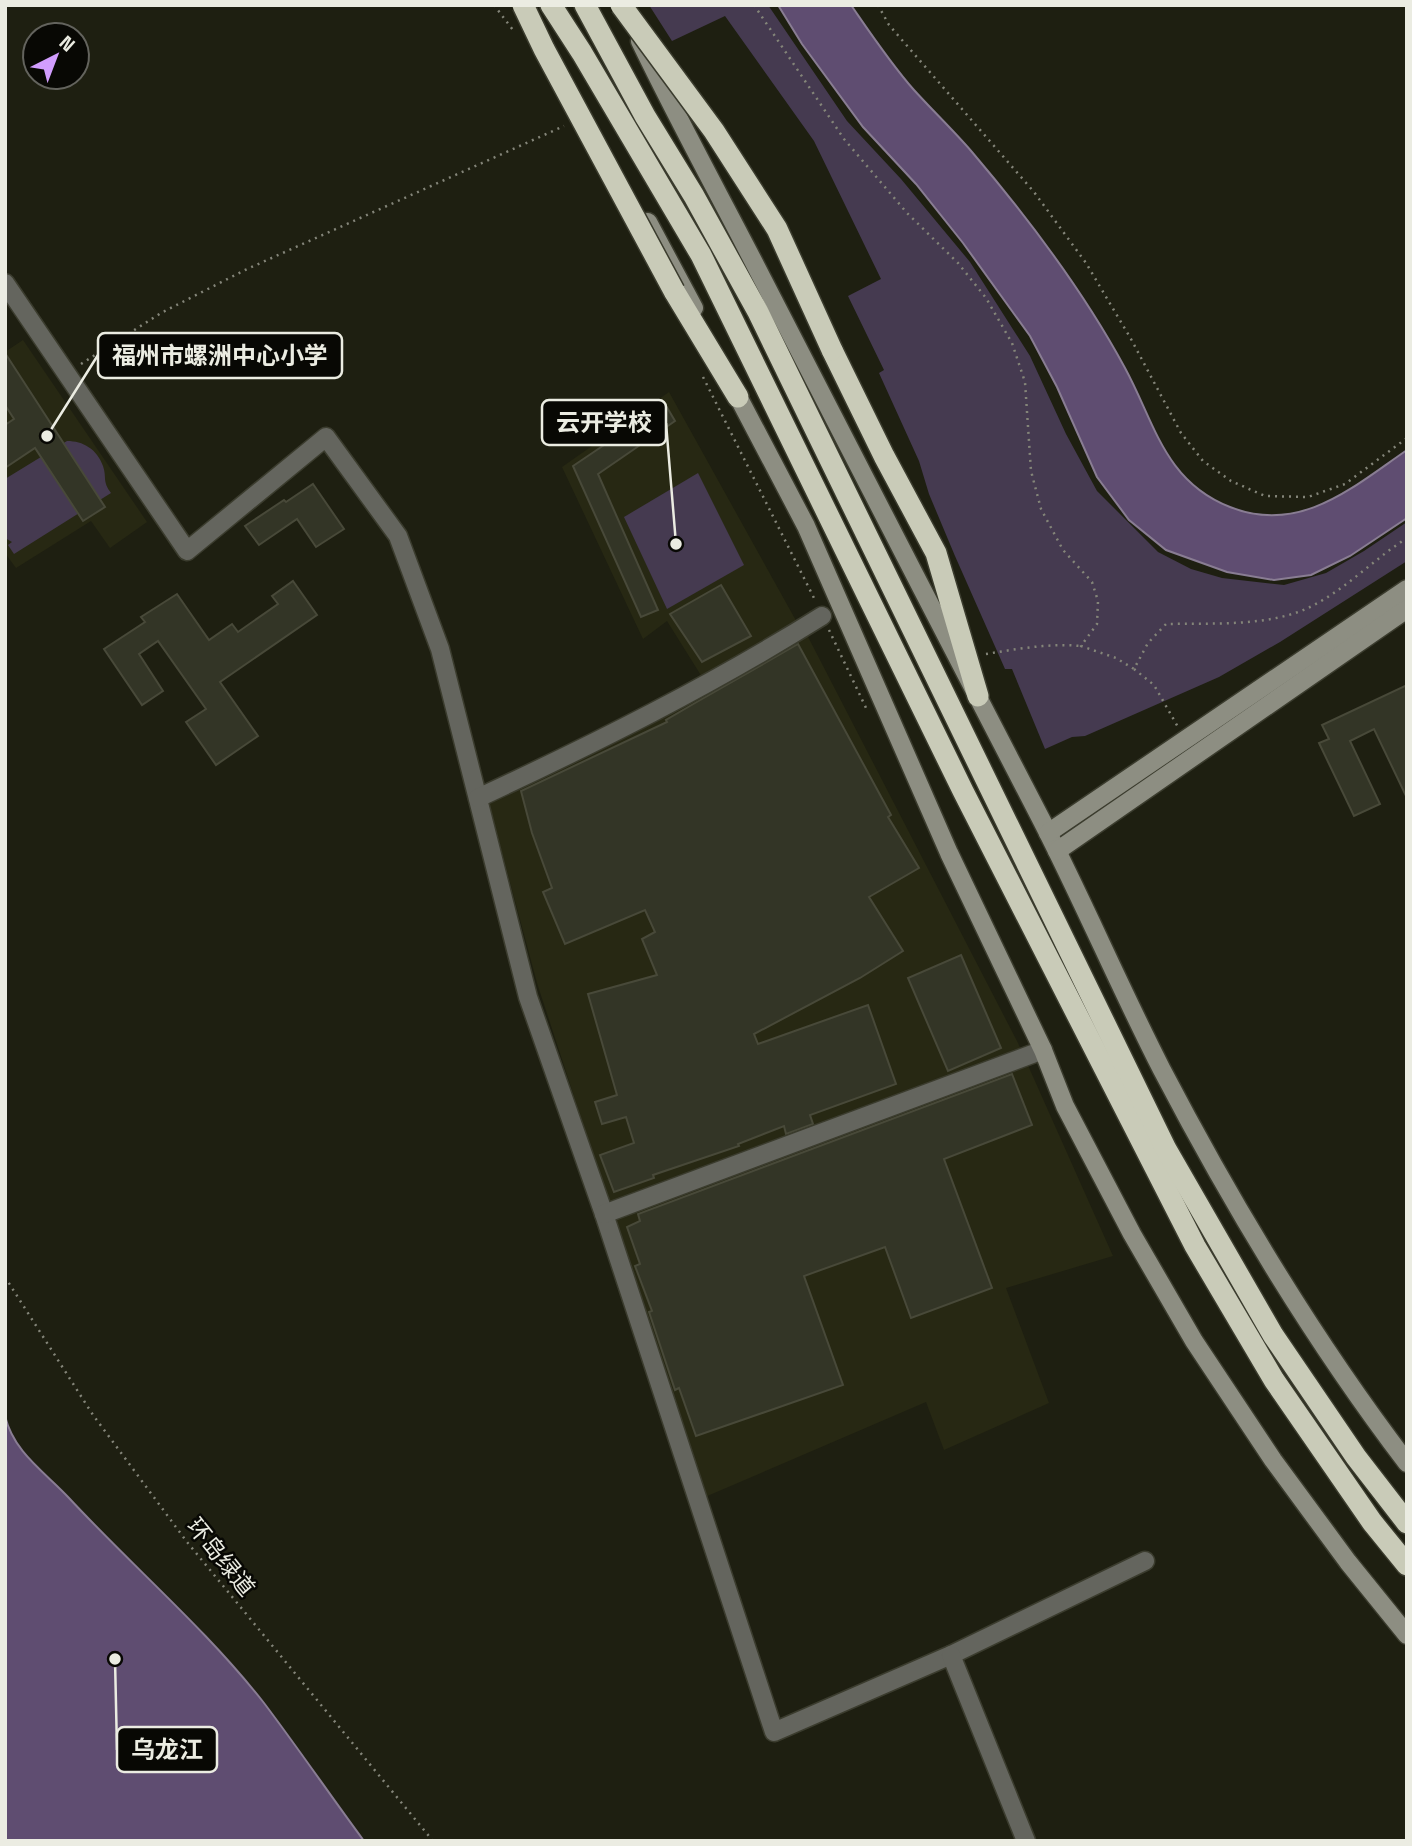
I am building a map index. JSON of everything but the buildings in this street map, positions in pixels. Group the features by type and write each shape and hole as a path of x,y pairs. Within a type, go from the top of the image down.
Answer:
{"highway":[{"path":"521,5 674,291 738,397"},
{"path":"551,5 701,255 963,791 1195,1246 1273,1380 1372,1522 1407,1565"},
{"path":"585,5 645,116 758,312 1166,1149 1273,1335 1356,1457 1407,1523"},
{"path":"621,5 714,131 776,229 884,456 936,553 978,696"}],"main road":[{"path":"521,5 588,115 677,273 806,526 949,853 1043,1050 1065,1106 1151,1269 1194,1341 1303,1502 1407,1635"},
{"path":"621,5 698,159 1057,850 1163,1071 1234,1198 1310,1323 1407,1463"},
{"path":"1048,833 1407,589"},
{"path":"1057,850 1407,609"}],"street":[{"path":"5,283 187,551 326,437 398,536 440,649 528,997 604,1214 774,1732 951,1655 1144,1561"},
{"path":"478,798 639,720 822,616"},
{"path":"604,1214 1043,1050"},
{"path":"951,1655 1026,1841"}],"path":[{"path":"494,5 517,35"},
{"path":"754,5 844,139 907,213 958,263 986,298 1012,344 1025,382 1031,471 1041,509 1063,550 1092,582 1098,601 1097,624 1081,646"},
{"path":"877,5 889,25 1034,192 1086,263 1131,339 1181,433 1203,461 1231,481 1265,496 1308,497 1345,484 1407,438"},
{"path":"66,373 161,313 245,270 588,115"},
{"path":"702,376 870,716"},
{"path":"1134,669 1148,643 1166,624 1275,619 1310,607 1407,538"},
{"path":"986,654 1063,644 1081,646 1116,657 1154,685 1186,741"},
{"name":"环岛绿道","path":"5,1277 93,1415 187,1542 433,1841"}],"shaded area":[{"path":"649,5 768,5 847,121 901,179 970,262 1030,356 1066,434 1097,491 1158,552 1191,569 1222,578 1284,585 1326,573 1407,522 1407,561 1280,642 1219,677 1085,736 1072,737 1045,749 1012,669 1005,669 955,556 929,494 919,461 879,373 884,370 848,296 881,279 814,141 725,16 672,41"},
{"path":"778,5 851,5 906,80 972,152 1054,256 1109,339 1164,448 1190,482 1208,496 1230,507 1255,514 1280,515 1303,511 1346,492 1407,450 1407,518 1350,556 1311,575 1274,580 1227,572 1166,550 1129,520 1097,477 1057,387 1030,336 963,243 916,184 863,127 802,44"},
{"path":"23,340 147,522 110,548 91,521 16,568 5,553 5,352"},
{"path":"669,392 799,626 702,677 667,621 643,639 562,467"},
{"path":"67,441 84,444 97,455 111,493 14,554 8,545 12,542 5,538 5,479"},
{"path":"698,473 744,565 667,609 624,517"},
{"path":"805,631 1018,1043 1113,1256 1006,1288 1049,1403 944,1450 926,1402 705,1497 537,983 488,800"},
{"path":"5,1416 15,1441 31,1461 194,1624 242,1676 364,1841 5,1841"}],"place":[{"name":"福州市螺洲中心小学","path":"47,436"},
{"name":"云开学校","path":"676,544"},
{"name":"乌龙江","path":"115,1659"}]}
